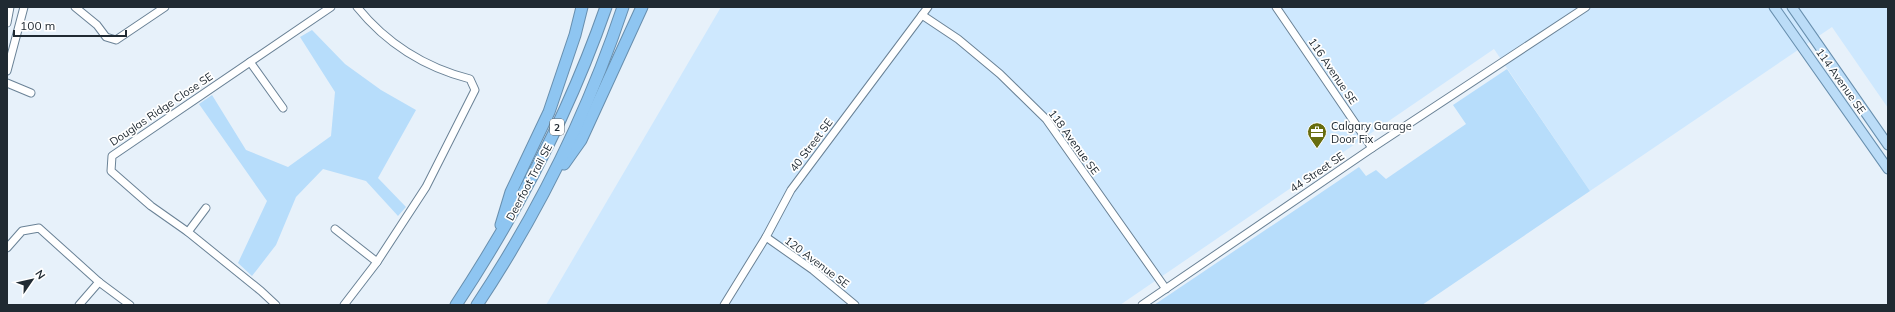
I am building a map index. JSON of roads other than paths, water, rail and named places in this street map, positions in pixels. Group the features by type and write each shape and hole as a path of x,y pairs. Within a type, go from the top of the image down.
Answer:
{"highway":[{"path":"496,242 511,192 549,112 575,35 582,7"},
{"name":"Deerfoot Trail SE","path":"456,305 496,242 526,190 562,118 606,7"},
{"name":"Deerfoot Trail SE","path":"477,305 520,236 574,133 592,91 623,7"},
{"path":"538,203 581,140 642,7"}],"main road":[{"name":"114 Avenue SE","path":"1774,7 1888,169"},
{"name":"114 Avenue SE","path":"1792,7 1888,145"}],"street":[{"path":"7,23 10,7"},
{"path":"7,71 24,7"},
{"path":"75,7 98,25 106,37 116,40 165,7"},
{"name":"Douglas Ridge Close SE","path":"276,305 188,232 151,206 111,171 112,156 331,7"},
{"path":"344,305 377,262 426,187 475,90 470,78 445,72 408,54 369,22 356,7"},
{"name":"40 Street SE","path":"724,305 766,237 792,190 928,7"},
{"name":"116 Avenue SE","path":"1276,7 1372,148"},
{"name":"44 Street SE","path":"1142,305 1372,148 1586,7"},
{"name":"118 Avenue SE","path":"922,15 958,39 1000,74 1046,119 1166,289"},
{"path":"250,62 283,108"},
{"path":"7,83 31,93"},
{"path":"188,232 206,208"},
{"path":"7,248 22,231 39,228 99,282 130,305"},
{"path":"335,229 377,262"},
{"name":"120 Avenue SE","path":"766,237 813,270 855,305"},
{"path":"79,305 99,282"}],"place":[{"name":"Calgary Garage Door Fix","path":"1317,149"}]}
